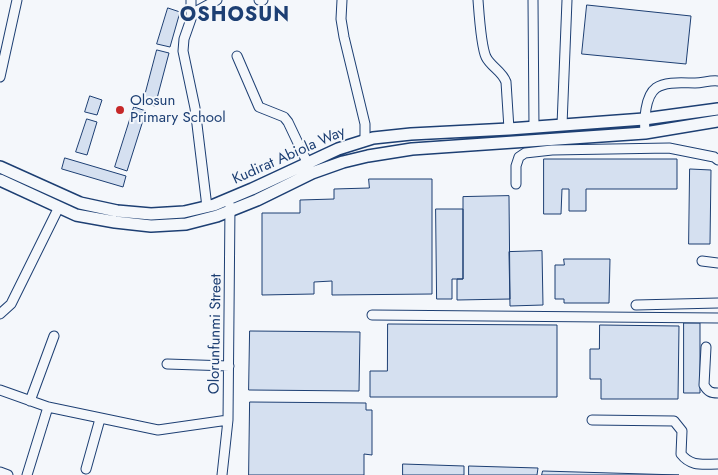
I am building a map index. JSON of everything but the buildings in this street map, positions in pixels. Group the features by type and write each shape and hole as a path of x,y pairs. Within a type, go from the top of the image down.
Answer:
{"main road":[{"name":"Kudirat Abiola Way","path":"0,167 80,204 151,214 184,212 207,207 229,199 307,162 372,138 644,120 718,109"},
{"name":"Kudirat Abiola Way","path":"0,180 76,215 151,226 186,224 217,216 257,200 312,173 343,162 368,156 412,149 645,133 718,121"}],"street":[{"path":"0,77 17,0"},
{"path":"191,0 191,14 184,39 183,51 195,108 207,207"},
{"path":"191,14 217,0"},
{"path":"342,0 341,19 365,124 365,140"},
{"path":"478,0 484,52 506,82 509,129"},
{"path":"533,0 534,127"},
{"path":"562,125 567,0"},
{"path":"237,56 260,107 284,117 307,162"},
{"path":"645,133 644,120 650,96 658,87 681,82 718,81"},
{"path":"516,184 516,166 519,157 525,153 552,150 668,148 714,157 718,160"},
{"name":"Olorunfunmi Street","path":"222,472 228,420 231,210 229,199"},
{"path":"0,314 11,304 59,207"},
{"path":"702,261 718,263 718,254"},
{"path":"636,305 718,303"},
{"path":"372,315 718,318"},
{"path":"30,401 54,336"},
{"path":"706,347 704,386 711,393 718,393"},
{"path":"167,364 229,366"},
{"path":"0,390 48,407 158,430 228,420"},
{"path":"27,475 48,407"},
{"path":"86,469 100,418"},
{"path":"592,420 674,422 682,431 681,454 685,460 691,464 718,464"},
{"path":"0,472 8,475"}],"place":[{"name":"Olosun Primary School","path":"120,110"}],"district":[{"name":"OSHOSUN","path":"235,16"}]}
